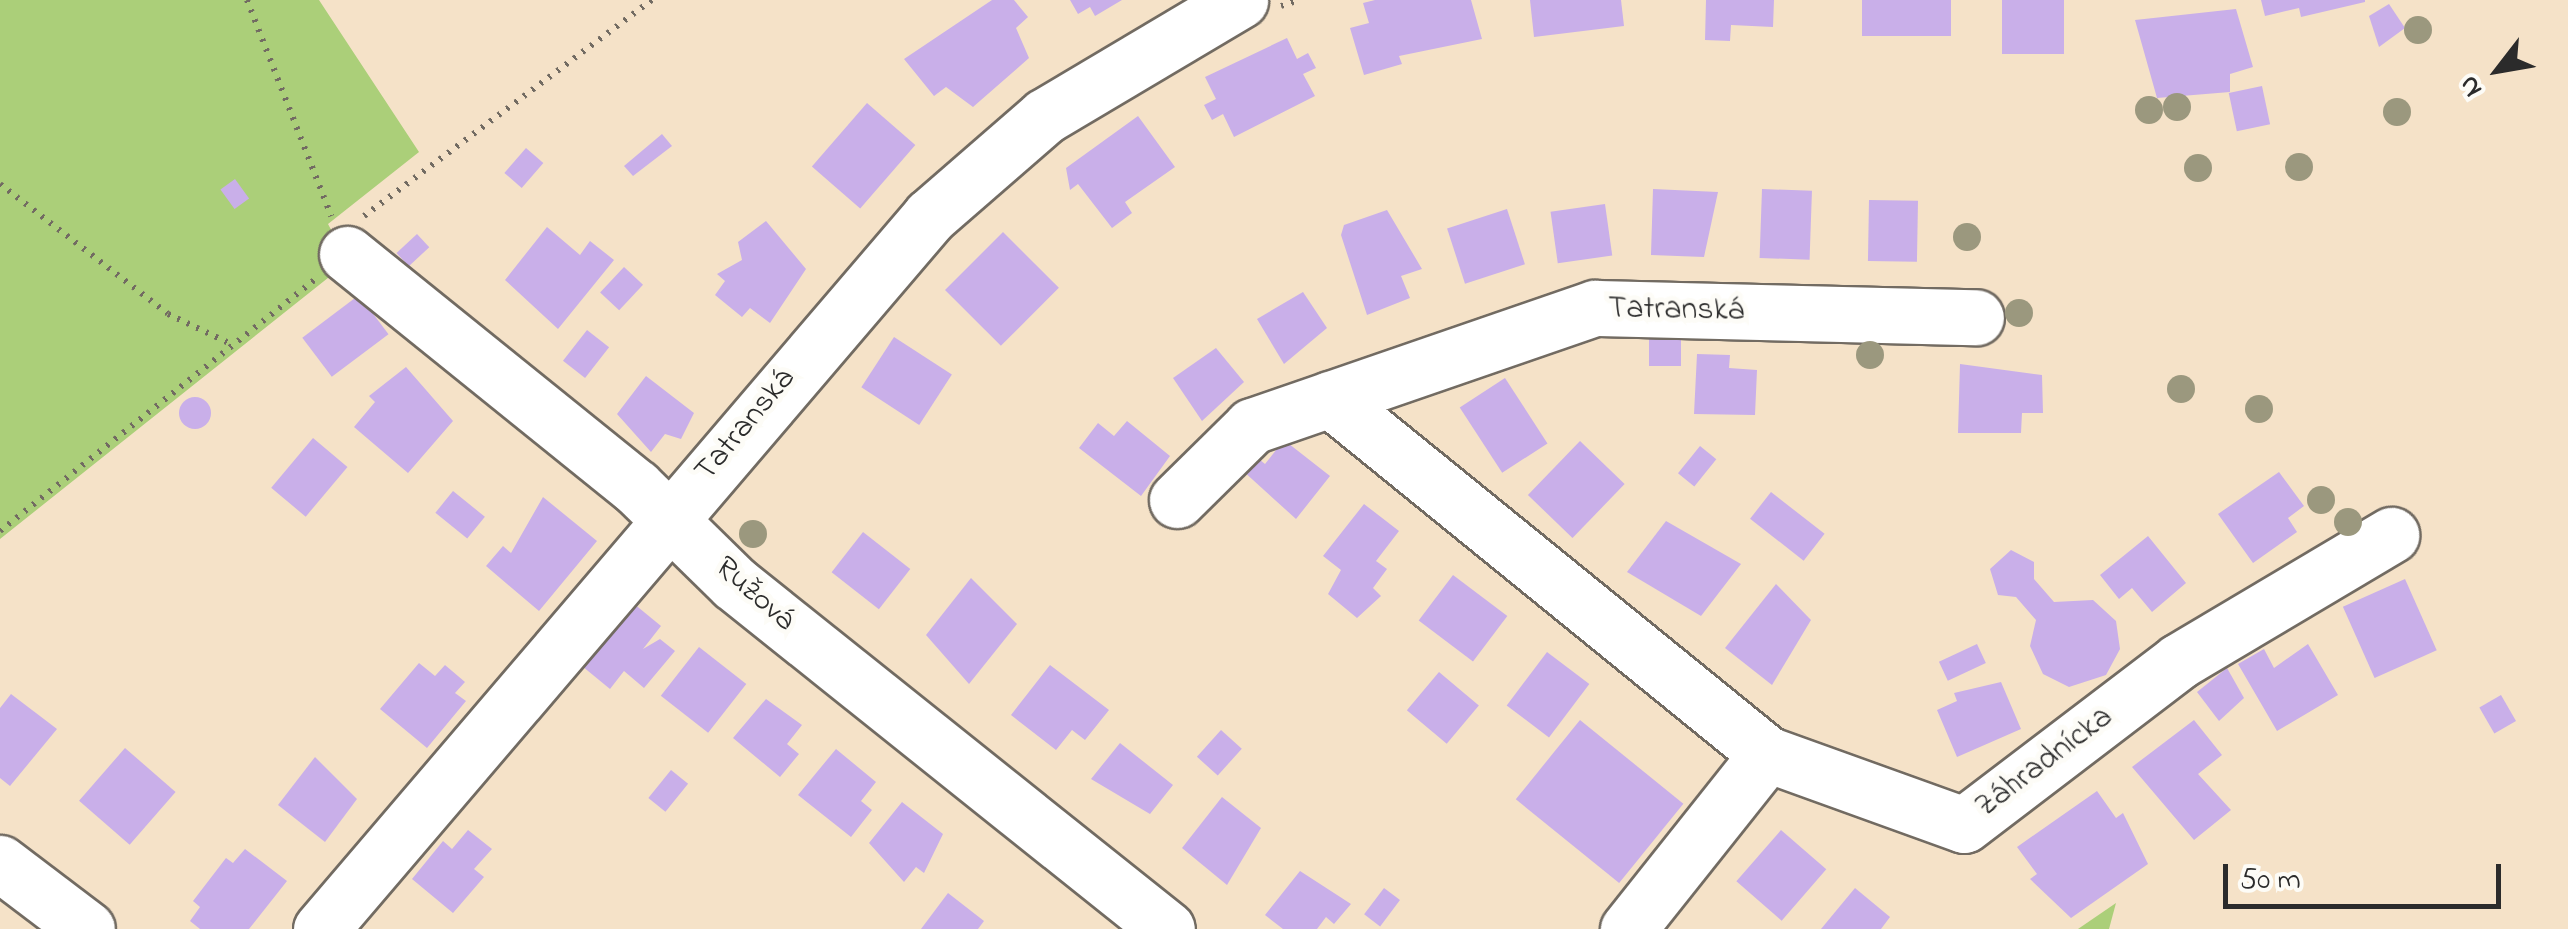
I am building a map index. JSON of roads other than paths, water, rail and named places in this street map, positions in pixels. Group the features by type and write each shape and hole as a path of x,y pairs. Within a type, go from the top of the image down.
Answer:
{"street":[{"name":"Tatranská","path":"321,929 842,309 944,203 1045,116 1251,8"},
{"name":"Ružová","path":"346,254 670,516 734,583 1167,929"},
{"name":"Tatranská","path":"1178,500 1252,426 1595,308 1976,318"},
{"path":"1406,461 1386,419 1388,402 1423,367"},
{"path":"1330,399 1767,754 1628,929"},
{"name":"Záhradnícka","path":"1767,754 1964,824 2178,662 2391,535"},
{"path":"0,864 87,929"}]}
